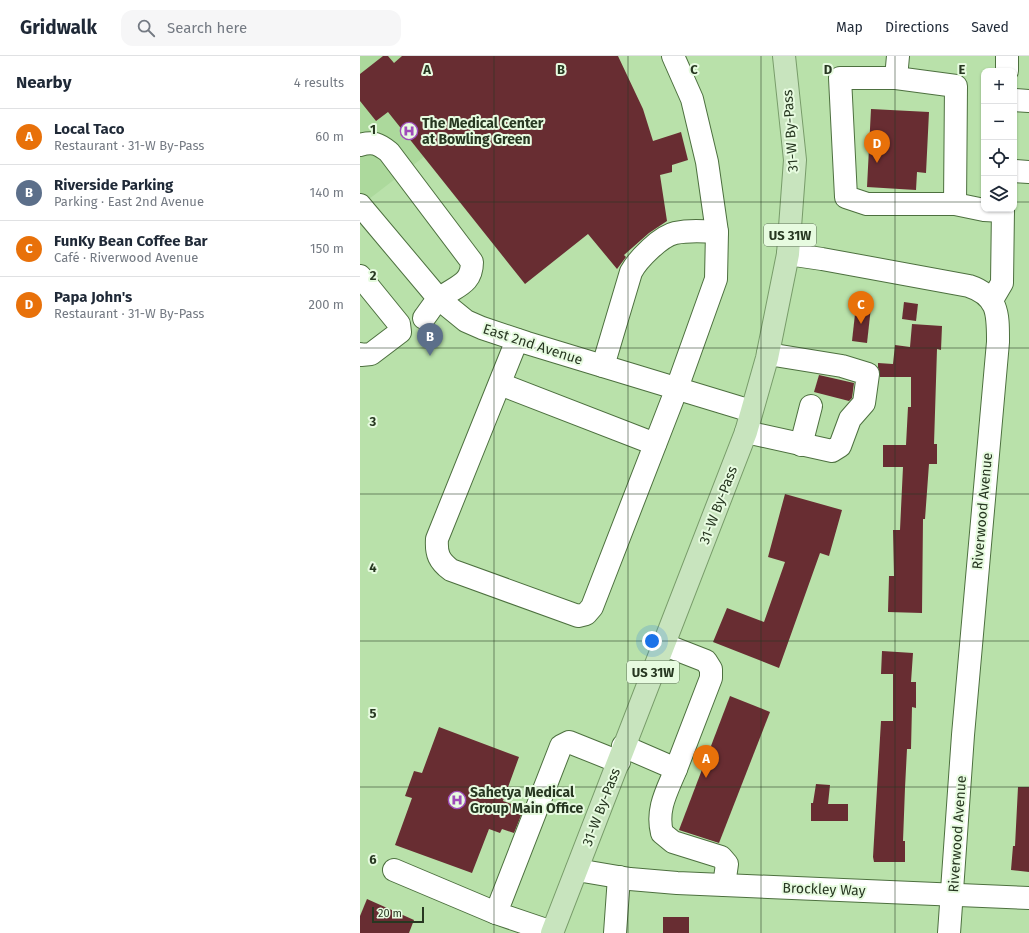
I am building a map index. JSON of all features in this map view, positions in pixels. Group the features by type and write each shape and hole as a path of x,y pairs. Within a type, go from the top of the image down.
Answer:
{"main road":[{"name":"31-W By-Pass","path":"552,933 746,432 768,354 788,254 795,160 784,56"}],"street":[{"path":"517,340 437,539 436,552 441,563 451,570 578,616 586,614 592,607 677,388 716,279 717,232 707,162 692,99 672,56"},
{"path":"896,78 898,56"},
{"path":"1007,56 1007,68"},
{"path":"955,204 956,86 896,78 840,78 846,198 867,204 955,204 981,209"},
{"path":"1017,100 1029,101"},
{"path":"360,145 371,142 380,144 389,152 472,262 472,271 467,280 439,299 424,318"},
{"path":"1017,171 1029,172"},
{"name":"East 2nd Avenue","path":"360,205 439,299 466,321 517,340 752,410"},
{"path":"788,254 969,286 981,291 992,300 1002,283 1003,212"},
{"path":"603,366 631,272 636,262 654,246 673,233 686,231 717,232"},
{"path":"360,276 399,324 400,332 371,354 361,354"},
{"name":"Riverwood Avenue","path":"949,933 953,894 963,735 998,342 997,313 992,300"},
{"path":"746,432 832,451 840,446 850,419 864,403 868,374 842,366 768,354"},
{"path":"500,384 655,444"},
{"path":"801,445 811,406"},
{"path":"664,645 706,661 711,669 711,678 660,811 659,822 662,833 673,842 721,857 727,864 724,885"},
{"path":"496,913 561,746 569,742 676,769"},
{"path":"394,870 496,913 552,933"},
{"name":"Brockley Way","path":"577,870 643,881 1029,898"},
{"path":"615,933 619,877"}],"shaded area":[{"name":"The Medical Center at Bowling Green","path":"360,56 555,56 360,206"}],"building":[{"path":"383,56 388,56 394,63 402,56 618,56 643,109 653,141 681,132 688,160 672,165 672,172 660,175 667,221 649,233 624,255 626,257 617,269 588,234 525,284 388,112 376,121 360,101 360,74"},
{"path":"871,109 929,112 926,173 917,172 916,190 867,187"},
{"path":"904,302 918,304 916,321 902,319"},
{"path":"856,305 871,307 867,343 852,341"},
{"path":"912,324 942,326 941,350 937,349 934,444 937,444 937,464 929,464 925,519 923,519 922,613 888,612 889,576 894,576 893,530 900,530 903,467 883,467 883,445 906,445 908,407 911,407 911,377 880,377 878,367 878,363 893,364 895,345 910,347"},
{"path":"819,375 854,383 852,398 849,401 814,392"},
{"path":"785,494 842,510 829,556 820,553 779,668 713,642 727,608 764,622 785,562 768,557"},
{"path":"882,651 913,653 911,682 916,682 916,708 912,707 911,749 907,749 903,841 905,841 905,862 874,862 873,857 881,721 893,721 893,674 881,674"},
{"path":"730,696 770,712 719,843 679,830"},
{"name":"Sahetya Medical Group Main Office","path":"439,727 519,757 503,801 514,805 513,810 522,813 514,833 502,829 500,833 489,829 472,873 395,845 412,798 405,796 414,771 422,773"},
{"path":"816,784 830,785 828,804 848,804 848,821 811,821 811,803 813,803"},
{"path":"1018,787 1029,787 1029,872 1011,870 1013,846 1015,846"},
{"path":"367,899 414,920 409,933 360,933 360,916"},
{"path":"663,917 689,917 689,933 663,933"}],"place":[{"name":"The Medical Center at Bowling Green","path":"409,131"},
{"name":"Papa John's","path":"877,163"},
{"name":"FunKy Bean Coffee Bar","path":"861,324"},
{"name":"Riverside Parking","path":"430,356"},
{"name":"Local Taco","path":"706,778"},
{"name":"Sahetya Medical Group Main Office","path":"457,800"}]}
